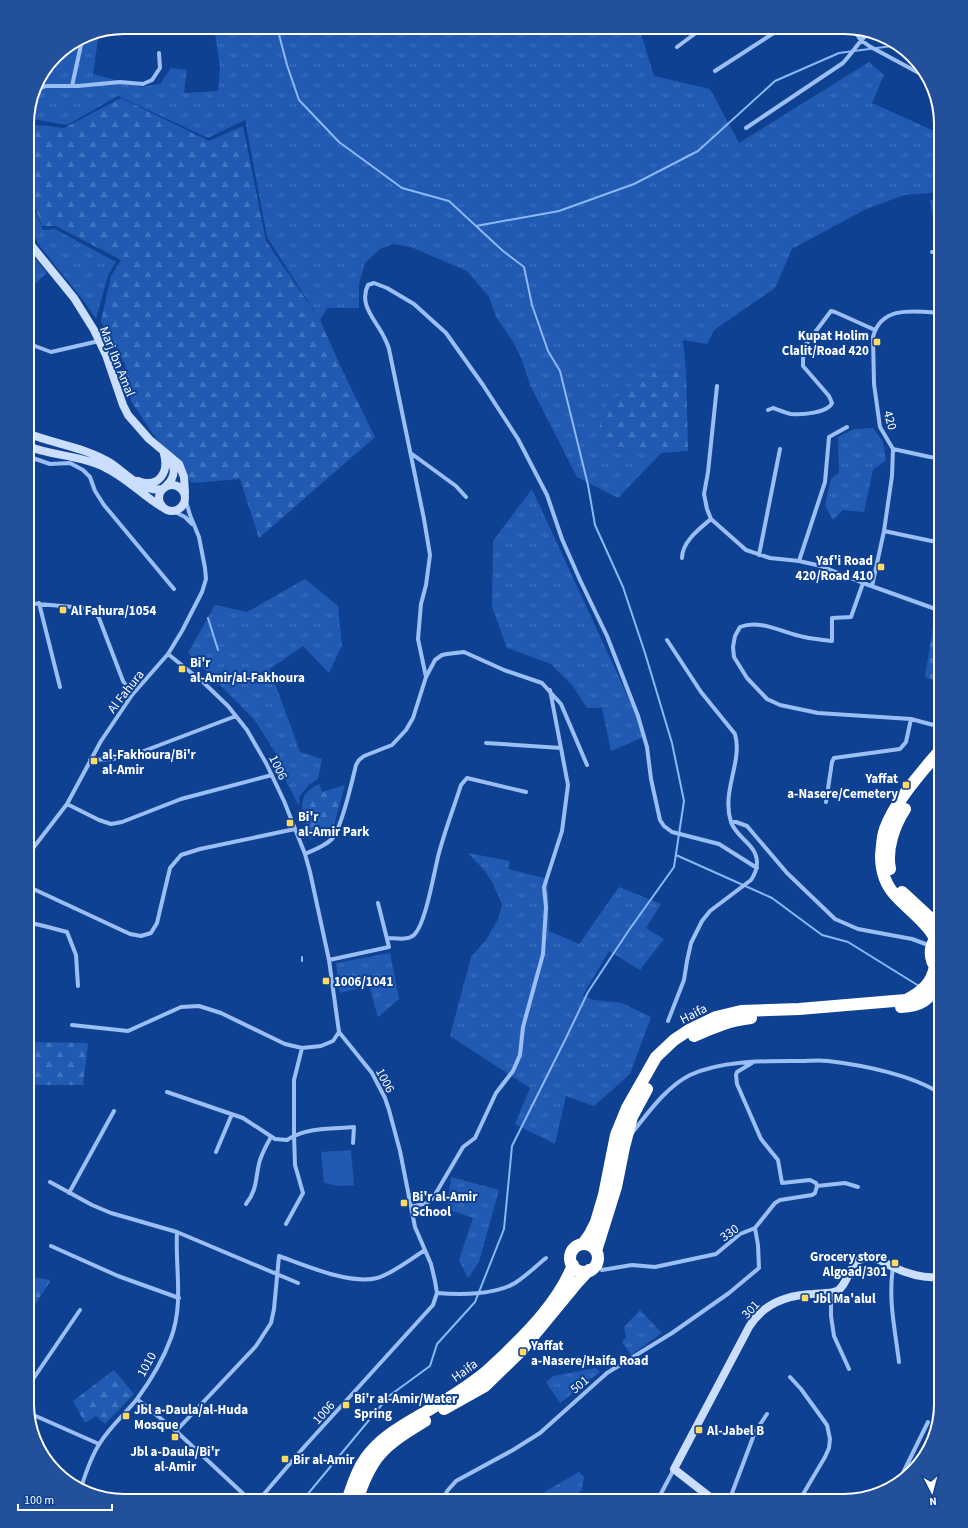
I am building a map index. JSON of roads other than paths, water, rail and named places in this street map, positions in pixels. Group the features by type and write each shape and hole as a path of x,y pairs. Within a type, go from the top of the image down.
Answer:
{"highway":[{"path":"934,758 909,788 892,814 885,829 882,846 881,868 886,882 894,894 931,930 934,937"},
{"path":"934,771 916,793 899,819 893,832 890,847 889,867 898,888 934,921"},
{"path":"934,951 932,960 934,963"},
{"name":"Haifa","path":"583,1244 596,1222 604,1195 616,1134 626,1108 656,1057 674,1040 689,1030 716,1017 741,1011 799,1009 906,1000 917,995 923,990 934,975"},
{"name":"Haifa","path":"596,1251 616,1187 624,1147 662,1062 692,1037 718,1025 742,1019 908,1007 921,1003 934,993"},
{"path":"583,1244 591,1246 596,1251 598,1256 593,1268 580,1271 572,1265 572,1252 575,1248 583,1244"},
{"name":"Haifa","path":"349,1494 353,1481 364,1459 380,1442 396,1428 438,1405 480,1377 516,1343 542,1314 562,1288 572,1265"},
{"name":"Haifa","path":"359,1494 373,1462 386,1449 400,1436 485,1386 522,1351 577,1283 593,1268"}],"street":[{"path":"677,47 695,34"},
{"path":"715,71 772,34"},
{"path":"857,35 861,40 879,52 919,74"},
{"path":"746,128 843,63 853,53 864,37"},
{"path":"72,86 81,45"},
{"path":"42,87 46,86 72,86 120,82 143,84 152,80 160,68 158,53"},
{"name":"Marj Ibn Amal","path":"34,249 74,298 99,341 106,355 123,405 138,427 171,461 174,471 172,481 164,487"},
{"path":"426,677 418,639 421,604 426,585 430,556 424,519 389,349 385,337 372,318 365,298 368,285 374,283 388,288 414,304 446,333 483,384 518,439 547,495 562,539 607,636 638,716 648,747 651,779 660,820 664,826 672,832 719,844 757,868"},
{"path":"768,410 773,408 791,414 820,412 831,406 832,403 829,396 803,366 802,360 804,347 831,311 875,330 881,320 887,315 898,312 934,313"},
{"name":"420","path":"872,586 884,531 892,476 893,449 880,427 874,384 873,337 875,330"},
{"path":"34,346 51,352 99,341"},
{"path":"717,386 708,472 704,494 707,509 712,519 742,546 759,555 770,558 800,561 821,566 934,608"},
{"path":"800,561 825,482 829,437 847,427"},
{"path":"34,435 97,455 147,488 155,490 175,485 182,489 185,496 183,506 180,509 173,511 166,510 105,467 90,461 34,449"},
{"path":"759,555 780,449"},
{"path":"893,449 934,457"},
{"path":"133,479 142,483 148,483 160,479 164,474 166,467 163,452"},
{"name":"Marj Ibn Amal","path":"163,452 174,458 182,469 185,496"},
{"path":"411,454 456,486 466,497"},
{"path":"34,458 50,464 70,463 84,470 90,478 95,491 104,505 174,589"},
{"path":"162,507 159,494 164,487"},
{"name":"Al Fahura","path":"34,847 67,804 101,741 132,695 168,654 196,607 206,579 200,544 185,496"},
{"name":"Al Fahura","path":"173,511 185,517 194,528"},
{"path":"682,558 682,550 697,531 712,519"},
{"path":"884,531 934,542"},
{"path":"863,583 851,617 832,618 832,641 804,637 763,625 747,624 740,627 735,636 733,647 734,657 747,678 767,699 780,705 818,713 911,719 934,725"},
{"path":"34,603 78,606 92,610 99,618 122,681 132,695"},
{"path":"39,603 60,687"},
{"path":"667,640 701,692 735,734 737,749 729,795 731,822 735,830 754,850 757,856 757,868 751,880 710,911 702,921 692,943 684,980 668,1021"},
{"path":"304,854 320,847 332,839 339,828 356,765 364,756 392,745 398,739 413,718 426,677 435,660 442,655 464,652 504,670 542,683 550,690 561,704 587,765"},
{"name":"1006","path":"168,654 228,706 247,730 272,775 295,829 304,854 328,960 339,1032 372,1074 385,1098 400,1151 415,1227 431,1264 438,1293 433,1305 305,1446 264,1494"},
{"path":"410,1207 427,1203 433,1198 463,1147 475,1138 496,1093 513,1070 520,1056 523,1027 543,954 546,907 544,887 562,831 568,785 550,690"},
{"path":"90,760 112,759 136,754 236,716"},
{"path":"826,802 832,762 834,758 900,749 906,742 911,719"},
{"path":"486,742 561,748"},
{"path":"67,804 98,820 111,824 122,822 181,799 272,775"},
{"path":"387,938 404,939 411,937 418,929 423,918 442,844 461,785 467,778 526,792"},
{"path":"731,822 736,822 747,826 787,873 835,919 858,929 912,940 934,942"},
{"path":"34,889 130,934 141,936 151,933 157,923 170,868 181,855 200,849 295,829"},
{"path":"328,960 389,947 378,903"},
{"path":"34,924 67,932 76,955 78,986"},
{"path":"72,1025 128,1031 181,1007 199,1006 220,1013 285,1044 302,1048 320,1046 333,1041 339,1032"},
{"path":"286,1224 303,1193 295,1165 294,1135 294,1080 302,1048"},
{"path":"638,1118 679,1082 690,1075 725,1065 753,1062 775,1060 833,1062 902,1077 925,1085 934,1090"},
{"path":"753,1062 737,1072 737,1084 761,1139 778,1160 782,1183 810,1180 816,1183 817,1186 845,1183 858,1187"},
{"path":"167,1092 242,1118 275,1139 287,1140 294,1135 310,1130 354,1127 353,1143"},
{"path":"69,1193 114,1111"},
{"path":"216,1152 232,1114"},
{"path":"246,1204 251,1198 255,1189 260,1160 271,1137"},
{"path":"50,1182 92,1205 111,1213 177,1232 298,1283"},
{"name":"330","path":"593,1268 602,1270 632,1265 655,1266 716,1254 740,1234 755,1228 775,1203 780,1200 812,1196 815,1193 817,1186"},
{"name":"501","path":"446,1494 456,1481 513,1450 540,1433 567,1407 607,1373 672,1333 729,1293 759,1268 758,1245 755,1228"},
{"name":"1010","path":"83,1484 99,1444 137,1399 155,1372 171,1338 177,1316 179,1298 176,1247 177,1232"},
{"path":"51,1246 118,1276 179,1298"},
{"path":"176,1432 256,1346 273,1317 276,1274 279,1256 325,1272 344,1277 361,1279 376,1278 388,1273 425,1250"},
{"path":"849,1369 834,1336 831,1316 831,1292 838,1290 844,1284 846,1276 851,1268 862,1258 868,1257 876,1258 893,1267 925,1277 934,1276"},
{"path":"438,1293 468,1294 504,1289 515,1283 546,1258"},
{"path":"893,1267 890,1284 890,1301 899,1362"},
{"name":"301","path":"661,1494 753,1321 768,1306 779,1300 800,1294 831,1292"},
{"path":"34,1378 80,1310"},
{"path":"790,1377 801,1389 827,1425 830,1439 829,1448 825,1457 804,1494"},
{"path":"137,1399 176,1432 242,1494"},
{"path":"732,1494 755,1432 768,1414"},
{"path":"35,1416 99,1444"},
{"path":"905,1470 928,1422"},
{"path":"674,1469 706,1494"}],"waterway":[{"path":"279,34 287,65 299,100 339,142 402,188 449,201 503,251 524,267 532,305 548,351 560,371 588,485 595,525 623,587 645,653 672,743 684,801 674,867 629,930 588,992 512,1146 504,1229 475,1302 437,1344 430,1366 389,1396 308,1494"},
{"path":"476,226 559,211 634,184 698,151 775,81 839,53 890,46"},
{"path":"208,618 218,650"},
{"path":"676,855 772,898 822,935 848,942 919,986"}],"place":[{"name":"Kupat Holim Clalit/Road 420","path":"877,342"},
{"name":"Yaf'i Road 420/Road 410","path":"881,567"},
{"name":"Al Fahura/1054","path":"63,610"},
{"name":"Bi'r al-Amir/al-Fakhoura","path":"182,669"},
{"name":"al-Fakhoura/Bi'r al-Amir","path":"94,761"},
{"name":"Yaffat a-Nasere/Cemetery","path":"906,785"},
{"name":"Bi'r al-Amir Park","path":"290,823"},
{"name":"1006/1041","path":"326,981"},
{"name":"Bi'r al-Amir School","path":"404,1203"},
{"name":"Grocery store Algoad/301","path":"895,1263"},
{"name":"Jbl Ma'alul","path":"805,1298"},
{"name":"Yaffat a-Nasere/Haifa Road","path":"523,1352"},
{"name":"Bi'r al-Amir/Water Spring","path":"346,1405"},
{"name":"Jbl a-Daula/al-Huda Mosque","path":"126,1416"},
{"name":"Al-Jabel B","path":"699,1430"},
{"name":"Jbl a-Daula/Bi'r al-Amir","path":"175,1437"},
{"name":"Bir al-Amir","path":"285,1459"}]}
